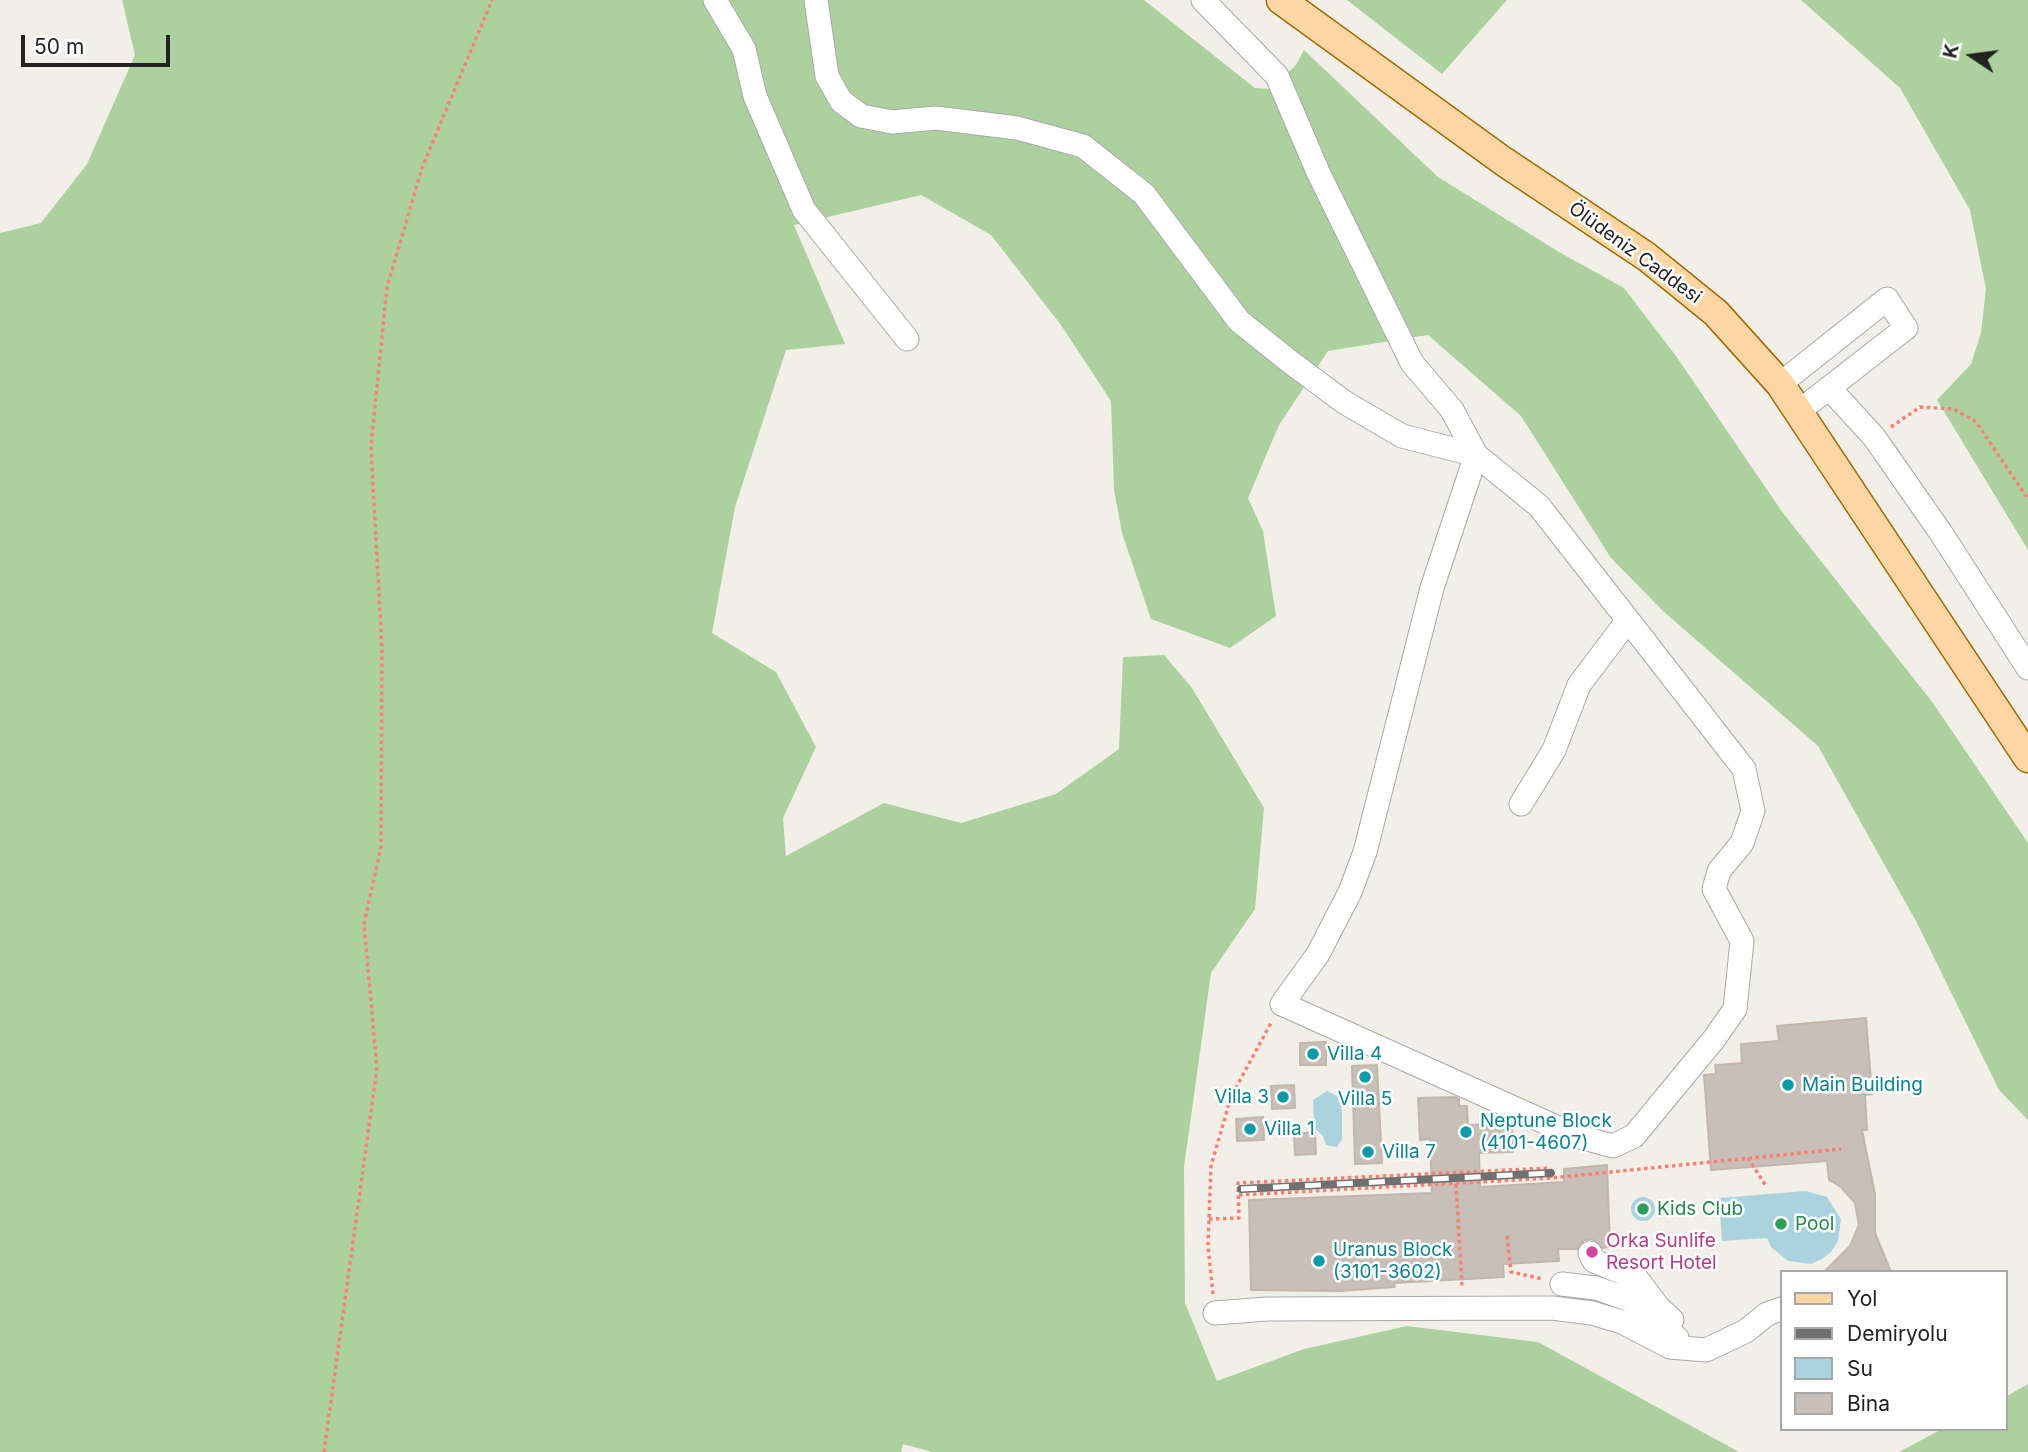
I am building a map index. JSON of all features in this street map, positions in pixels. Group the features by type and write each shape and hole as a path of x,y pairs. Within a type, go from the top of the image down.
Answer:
{"main road":[{"name":"Ölüdeniz Caddesi","path":"1281,0 1503,162 1647,257 1716,313 1780,384 2028,758"}],"street":[{"path":"715,0 744,49 755,96 804,210 907,339"},
{"path":"817,0 827,76 841,101 861,116 892,121 936,118 1017,128 1083,146 1144,194 1239,321 1289,361 1344,402 1402,436 1476,454"},
{"path":"1203,0 1277,76 1318,172 1412,363 1452,410 1476,454 1539,506 1744,769 1753,811 1742,843 1719,871 1714,888 1742,941 1735,1009 1714,1039 1634,1136 1613,1146 1576,1136 1282,1004 1318,954 1350,892 1365,852 1432,587 1476,454"},
{"path":"1780,384 1886,299 1906,328 1798,412"},
{"path":"1830,389 1874,437 1941,533 2028,668"},
{"path":"1521,804 1554,750 1579,685 1628,620"},
{"path":"1590,1253 1594,1261 1637,1279 1659,1308 1689,1335 1717,1344"},
{"path":"1562,1284 1597,1288 1630,1300 1662,1329 1681,1340 1717,1344"},
{"path":"1215,1313 1267,1309 1552,1308 1592,1313 1622,1322 1670,1347 1706,1350 1746,1331 1767,1314 1780,1309"}],"path":[{"path":"324,1452 377,1068 364,923 381,847 382,650 371,447 387,287 422,168 492,0"},
{"path":"1874,437 1920,407 1954,409 1976,422 2028,499"},
{"path":"1215,1313 1209,1219 1211,1166 1231,1097 1282,1004"},
{"path":"1239,1195 1551,1178 1841,1149"},
{"path":"1748,1158 1766,1186"},
{"path":"1209,1219 1239,1219 1238,1183 1550,1168 1551,1178"},
{"path":"1455,1183 1460,1286 1472,1287"},
{"path":"1507,1236 1511,1272 1562,1284"},
{"path":"1537,1286 1562,1284"}],"green space":[{"path":"122,0 1144,0 1255,88 1270,89 1296,65 1304,50 1438,177 1559,252 1624,288 1676,356 1783,513 1933,703 2028,843 2028,1120 1999,1090 1916,921 1818,746 1663,611 1611,558 1521,416 1428,335 1328,351 1279,425 1248,498 1263,531 1276,616 1230,648 1151,619 1122,533 1114,490 1111,401 1061,325 991,235 921,195 794,225 845,344 786,350 735,507 712,633 776,672 816,747 783,818 786,856 884,803 961,823 1056,794 1119,749 1123,657 1164,655 1192,688 1264,808 1255,909 1211,973 1184,1167 1185,1303 1217,1381 1304,1349 1407,1326 1538,1342 1739,1452 932,1452 903,1444 901,1452 0,1452 0,233 41,223 87,164 135,55"},
{"path":"1347,0 1507,0 1442,74"},
{"path":"1801,0 2028,0 2028,550 1937,400 1971,364 1981,333 1986,289 1970,210 1900,88"},
{"path":"2028,1384 2028,1452 1899,1452 1938,1431 2007,1431 2007,1396"}],"water":[{"path":"1327,1091 1337,1096 1342,1110 1342,1139 1337,1147 1326,1145 1323,1136 1314,1128 1313,1100"},
{"name":"Pool","path":"1806,1191 1827,1197 1841,1219 1838,1241 1822,1259 1811,1264 1788,1261 1771,1247 1767,1238 1722,1241 1719,1198"},
{"name":"Kids Club","path":"1643,1197 1652,1200 1655,1209 1652,1218 1643,1221 1634,1218 1631,1209 1634,1200"}],"building":[{"name":"Main Building","path":"1866,1018 1872,1094 1865,1095 1867,1130 1862,1130 1875,1194 1875,1233 1890,1270 1826,1270 1850,1246 1859,1225 1855,1203 1841,1187 1829,1180 1827,1161 1711,1170 1704,1075 1716,1074 1715,1065 1742,1063 1741,1044 1779,1041 1777,1026"},
{"name":"Villa 4","path":"1326,1042 1326,1065 1300,1065 1300,1043"},
{"path":"1377,1065 1382,1163 1355,1164 1352,1066"},
{"name":"Villa 3","path":"1294,1085 1295,1108 1272,1109 1271,1086"},
{"path":"1418,1098 1459,1099 1459,1106 1467,1106 1468,1125 1512,1123 1513,1152 1479,1153 1480,1187 1564,1182 1564,1169 1607,1165 1610,1247 1603,1248 1592,1239 1584,1240 1577,1249 1558,1249 1559,1261 1503,1264 1504,1277 1394,1283 1395,1287 1340,1291 1251,1290 1249,1200 1432,1193 1430,1139 1420,1140"},
{"name":"Villa 1","path":"1263,1117 1264,1140 1237,1141 1236,1119"},
{"path":"1315,1132 1316,1154 1295,1155 1294,1134"}],"railway":[{"path":"1241,1189 1551,1173"}],"place":[{"name":"Villa 4","path":"1313,1054"},
{"name":"Villa 5","path":"1365,1077"},
{"name":"Main Building","path":"1788,1085"},
{"name":"Villa 3","path":"1283,1097"},
{"name":"Villa 1","path":"1250,1129"},
{"name":"Neptune Block (4101-4607)","path":"1466,1132"},
{"name":"Villa 7","path":"1368,1152"},
{"name":"Kids Club","path":"1643,1209"},
{"name":"Pool","path":"1781,1224"},
{"name":"Orka Sunlife Resort Hotel","path":"1592,1252"},
{"name":"Uranus Block (3101-3602)","path":"1319,1261"}]}
